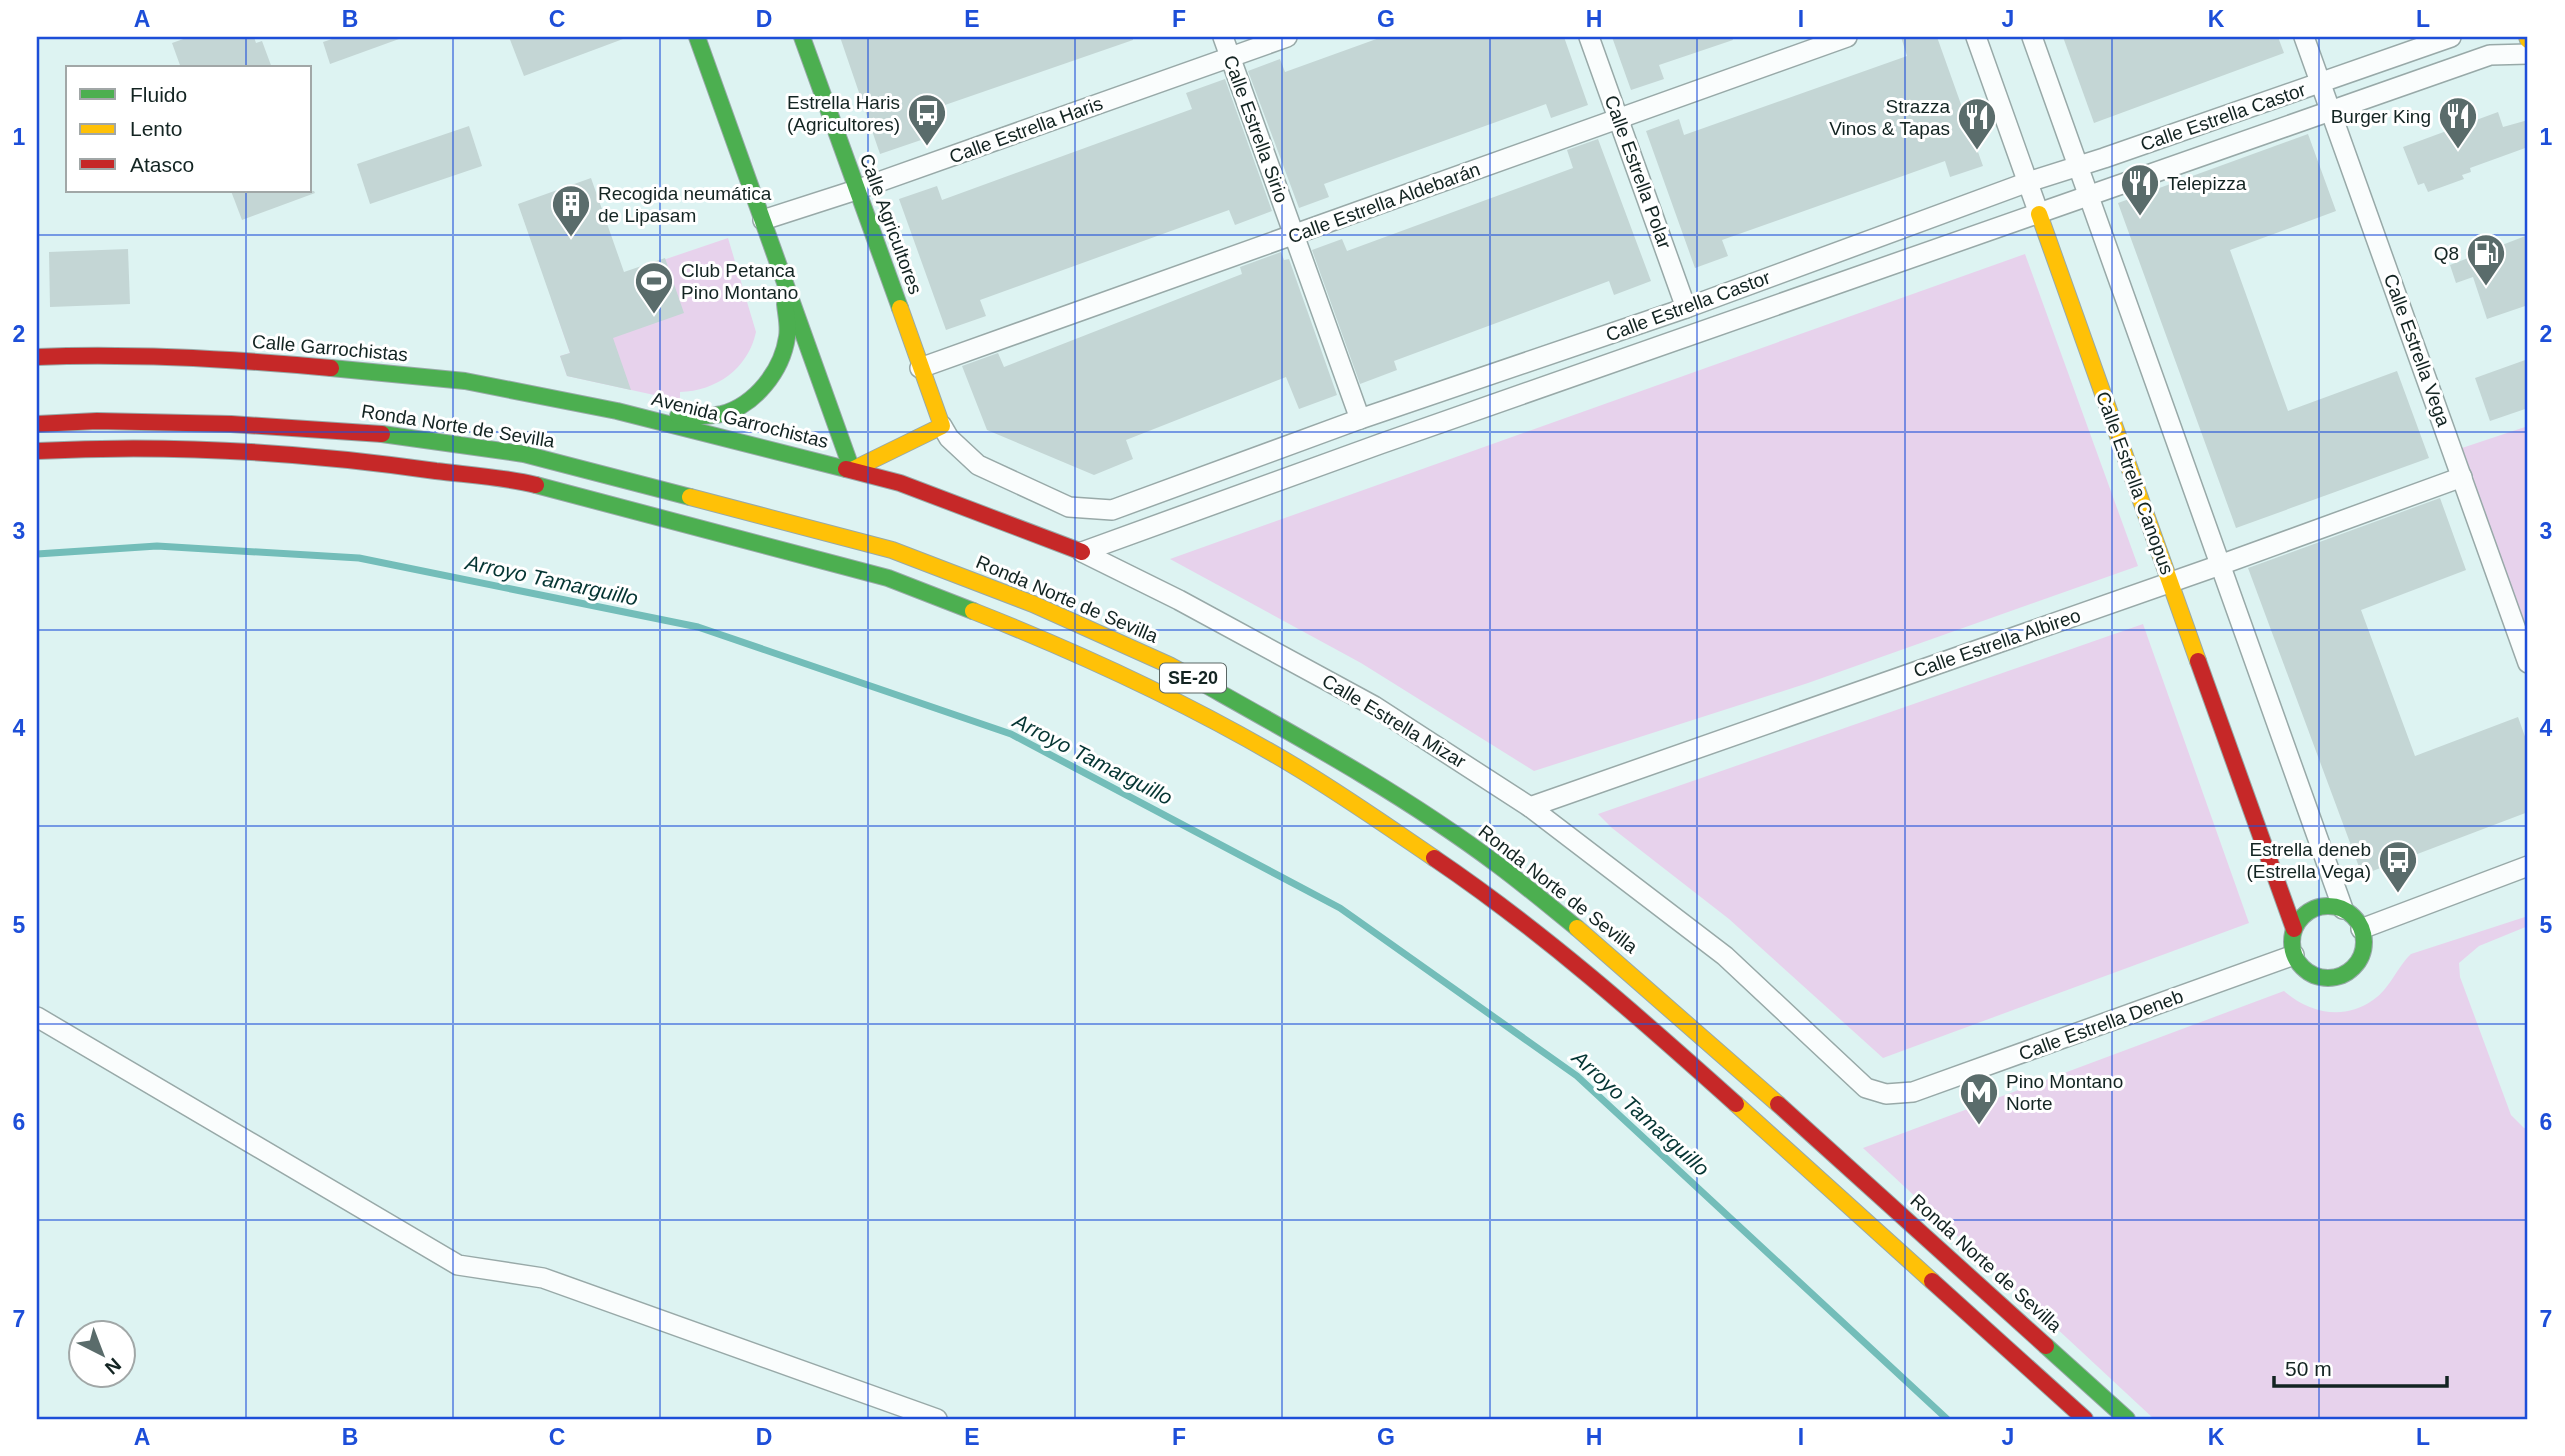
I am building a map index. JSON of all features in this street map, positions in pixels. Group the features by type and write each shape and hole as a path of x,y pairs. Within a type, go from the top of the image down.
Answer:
{"main road":[{"path":"697,37 852,470 942,426"},
{"name":"Calle Agricultores","path":"802,37 942,426"},
{"name":"Calle Estrella Canopus","path":"2039,214 2294,929"},
{"path":"617,411 672,416 712,416 732,411 751,400 776,368 787,337 785,284"},
{"name":"Calle Garrochistas","path":"37,357 82,355 275,363 465,381 617,411"},
{"name":"Avenida Garrochistas","path":"617,411 852,470"},
{"name":"Ronda Norte de Sevilla","path":"37,424 97,421 271,426 364,432 524,454 892,550 1033,604 1169,666 1310,743 1438,823 1498,865 1594,942 1709,1042 2127,1419"},
{"name":"SE-20","path":"37,452 97,448 246,452 368,461 531,484 888,578 1026,632 1156,691 1290,763 1360,807 1480,889 1574,962 1704,1075 2085,1419"},
{"name":"Calle Estrella Mizar","path":"852,470 900,482 1082,552"},
{"path":"2328,906 2343,909 2354,917 2361,929 2364,945 2359,960 2347,972 2333,978 2317,976 2303,968 2294,955 2294,929 2302,917 2314,909 2328,906"}],"street":[{"name":"Calle Estrella Sirio","path":"1223,37 1360,419"},
{"name":"Calle Estrella Haris","path":"763,220 856,190 1287,37"},
{"name":"Calle Estrella Polar","path":"1589,37 1686,308"},
{"name":"Calle Estrella Aldebarán","path":"920,368 1847,37"},
{"name":"Calle Estrella Canopus","path":"1976,37 2039,214"},
{"path":"2032,37 2343,909"},
{"name":"Calle Estrella Vega","path":"2304,37 2528,663"},
{"name":"Calle Estrella Castor","path":"942,426 949,438 978,465 1069,507 1112,510 1360,419 1686,308 2028,182 2451,37"},
{"name":"Calle Estrella Castor","path":"1082,552 1380,444 2331,113 2490,55 2528,54"},
{"name":"Calle Estrella Albireo","path":"1530,807 2220,565 2462,477"},
{"name":"Calle Estrella Mizar","path":"1082,552 1180,600 1374,706 1530,807 1725,956 1866,1088"},
{"path":"2361,929 2528,866"},
{"name":"Calle Estrella Deneb","path":"1866,1088 1886,1094 1913,1092 2294,955"},
{"path":"37,1017 458,1265 543,1278 937,1419"}],"shaded area":[{"name":"Club Petanca Pino Montano","path":"728,238 756,332 746,357 728,376 706,387 680,392 680,399 567,376 560,356 570,353 551,298"},
{"path":"2025,254 2138,566 1808,683 1534,771 1361,663 1170,559"},
{"path":"2528,426 2528,663 2453,451"},
{"path":"2143,624 2249,923 1883,1058 1729,919 1612,828 1598,814"},
{"path":"2528,916 2528,926 2479,946 2459,963 2460,977 2511,1115 2528,1129 2528,1419 2154,1419 1863,1148 2284,991 2304,1005 2327,1012 2350,1011 2362,1007 2384,990 2411,954"}],"building":[{"path":"189,37 254,37 256,43 262,41 271,66 180,66 172,43"},
{"path":"338,37 399,39 330,64 323,42"},
{"path":"509,37 623,37 623,39 524,76"},
{"path":"840,37 1133,37 1133,40 916,115 924,139 880,154"},
{"path":"1382,37 1564,37 1588,105 1551,118 1546,104 1324,184 1329,197 1299,208 1248,71 1280,59 1285,72"},
{"path":"1612,37 1732,37 1733,40 1659,65 1664,79 1631,90"},
{"path":"1901,37 1937,37 1983,166 1950,177 1945,161 1722,240 1728,256 1695,268 1646,131 1679,119 1684,135 1907,56"},
{"path":"2063,37 2278,37 2284,53 2094,123"},
{"path":"1225,79 1272,211 1235,225 1229,210 980,300 986,316 946,330 899,199 937,186 942,200 1192,109 1186,93"},
{"name":"Burger King","path":"2498,112 2503,127 2528,120 2528,147 2470,168 2471,172 2462,175 2464,179 2428,192 2424,183 2418,185 2403,147"},
{"path":"469,126 482,166 370,204 357,164"},
{"path":"2308,134 2336,211 2230,250 2288,411 2397,371 2429,458 2236,528 2118,203"},
{"path":"1598,139 1651,281 1614,295 1609,281 1394,361 1397,370 1360,384 1312,250 1342,239 1347,251 1573,168 1567,150"},
{"path":"591,178 624,272 665,258 684,313 613,338 631,390 567,376 560,356 570,353 518,204"},
{"path":"231,192 315,193 242,220"},
{"name":"Q8","path":"2528,235 2528,305 2487,319 2473,277 2456,283 2450,265"},
{"path":"128,249 130,304 50,307 49,252"},
{"path":"1281,252 1284,260 1289,259 1337,395 1299,409 1286,377 1126,440 1133,459 1094,475 987,430 962,366 998,353 1004,367 1242,274 1240,267"},
{"path":"2528,359 2528,408 2490,421 2475,378"},
{"path":"2440,498 2466,570 2361,610 2415,756 2518,717 2528,745 2528,812 2362,875 2248,568"}],"waterway":[{"name":"Arroyo Tamarguillo","path":"37,554 157,546 359,558 698,627 1011,734 1340,908 1577,1076 1947,1419"}],"traffic: fast":[{"path":"697,37 852,470"},
{"path":"802,37 900,308"},
{"path":"678,416 722,414 734,410 756,395 773,374 784,350 788,329 785,304"},
{"path":"331,368 465,381 617,411 846,469"},
{"path":"382,434 524,454 690,497"},
{"path":"536,485 888,578 973,611"},
{"path":"1204,684 1427,815 1498,865 1577,928"},
{"path":"2328,906 2348,912 2358,922 2364,942 2358,962 2348,972 2328,978 2308,972 2298,962 2292,942 2298,922 2308,912 2328,906"},
{"path":"2046,1346 2127,1419"}],"traffic: slow":[{"path":"2039,214 2198,661"},
{"path":"852,470 942,426 900,308"},
{"path":"690,497 892,550 1033,604 1169,665 1204,684"},
{"path":"973,611 1095,662 1214,721 1309,775 1434,858"},
{"path":"1577,928 1778,1104"},
{"path":"1736,1104 1932,1281"}],"traffic: jam":[{"path":"37,357 184,358 331,368"},
{"path":"37,424 97,421 231,424 382,434"},
{"path":"37,451 186,449 287,454 536,485"},
{"path":"846,469 900,483 1082,552"},
{"path":"2198,661 2294,929"},
{"path":"1434,858 1551,945 1736,1104"},
{"path":"1778,1104 2046,1346"},
{"path":"1932,1281 2085,1419"}],"place":[{"name":"Estrella Haris (Agricultores)","path":"927,147"},
{"name":"Burger King","path":"2458,150"},
{"name":"Strazza Vinos & Tapas","path":"1977,151"},
{"name":"Telepizza","path":"2140,217"},
{"name":"Recogida neumática de Lipasam","path":"571,238"},
{"name":"Q8","path":"2486,287"},
{"name":"Club Petanca Pino Montano","path":"654,315"},
{"name":"Estrella deneb (Estrella Vega)","path":"2398,894"},
{"name":"Pino Montano Norte","path":"1979,1126"}]}
